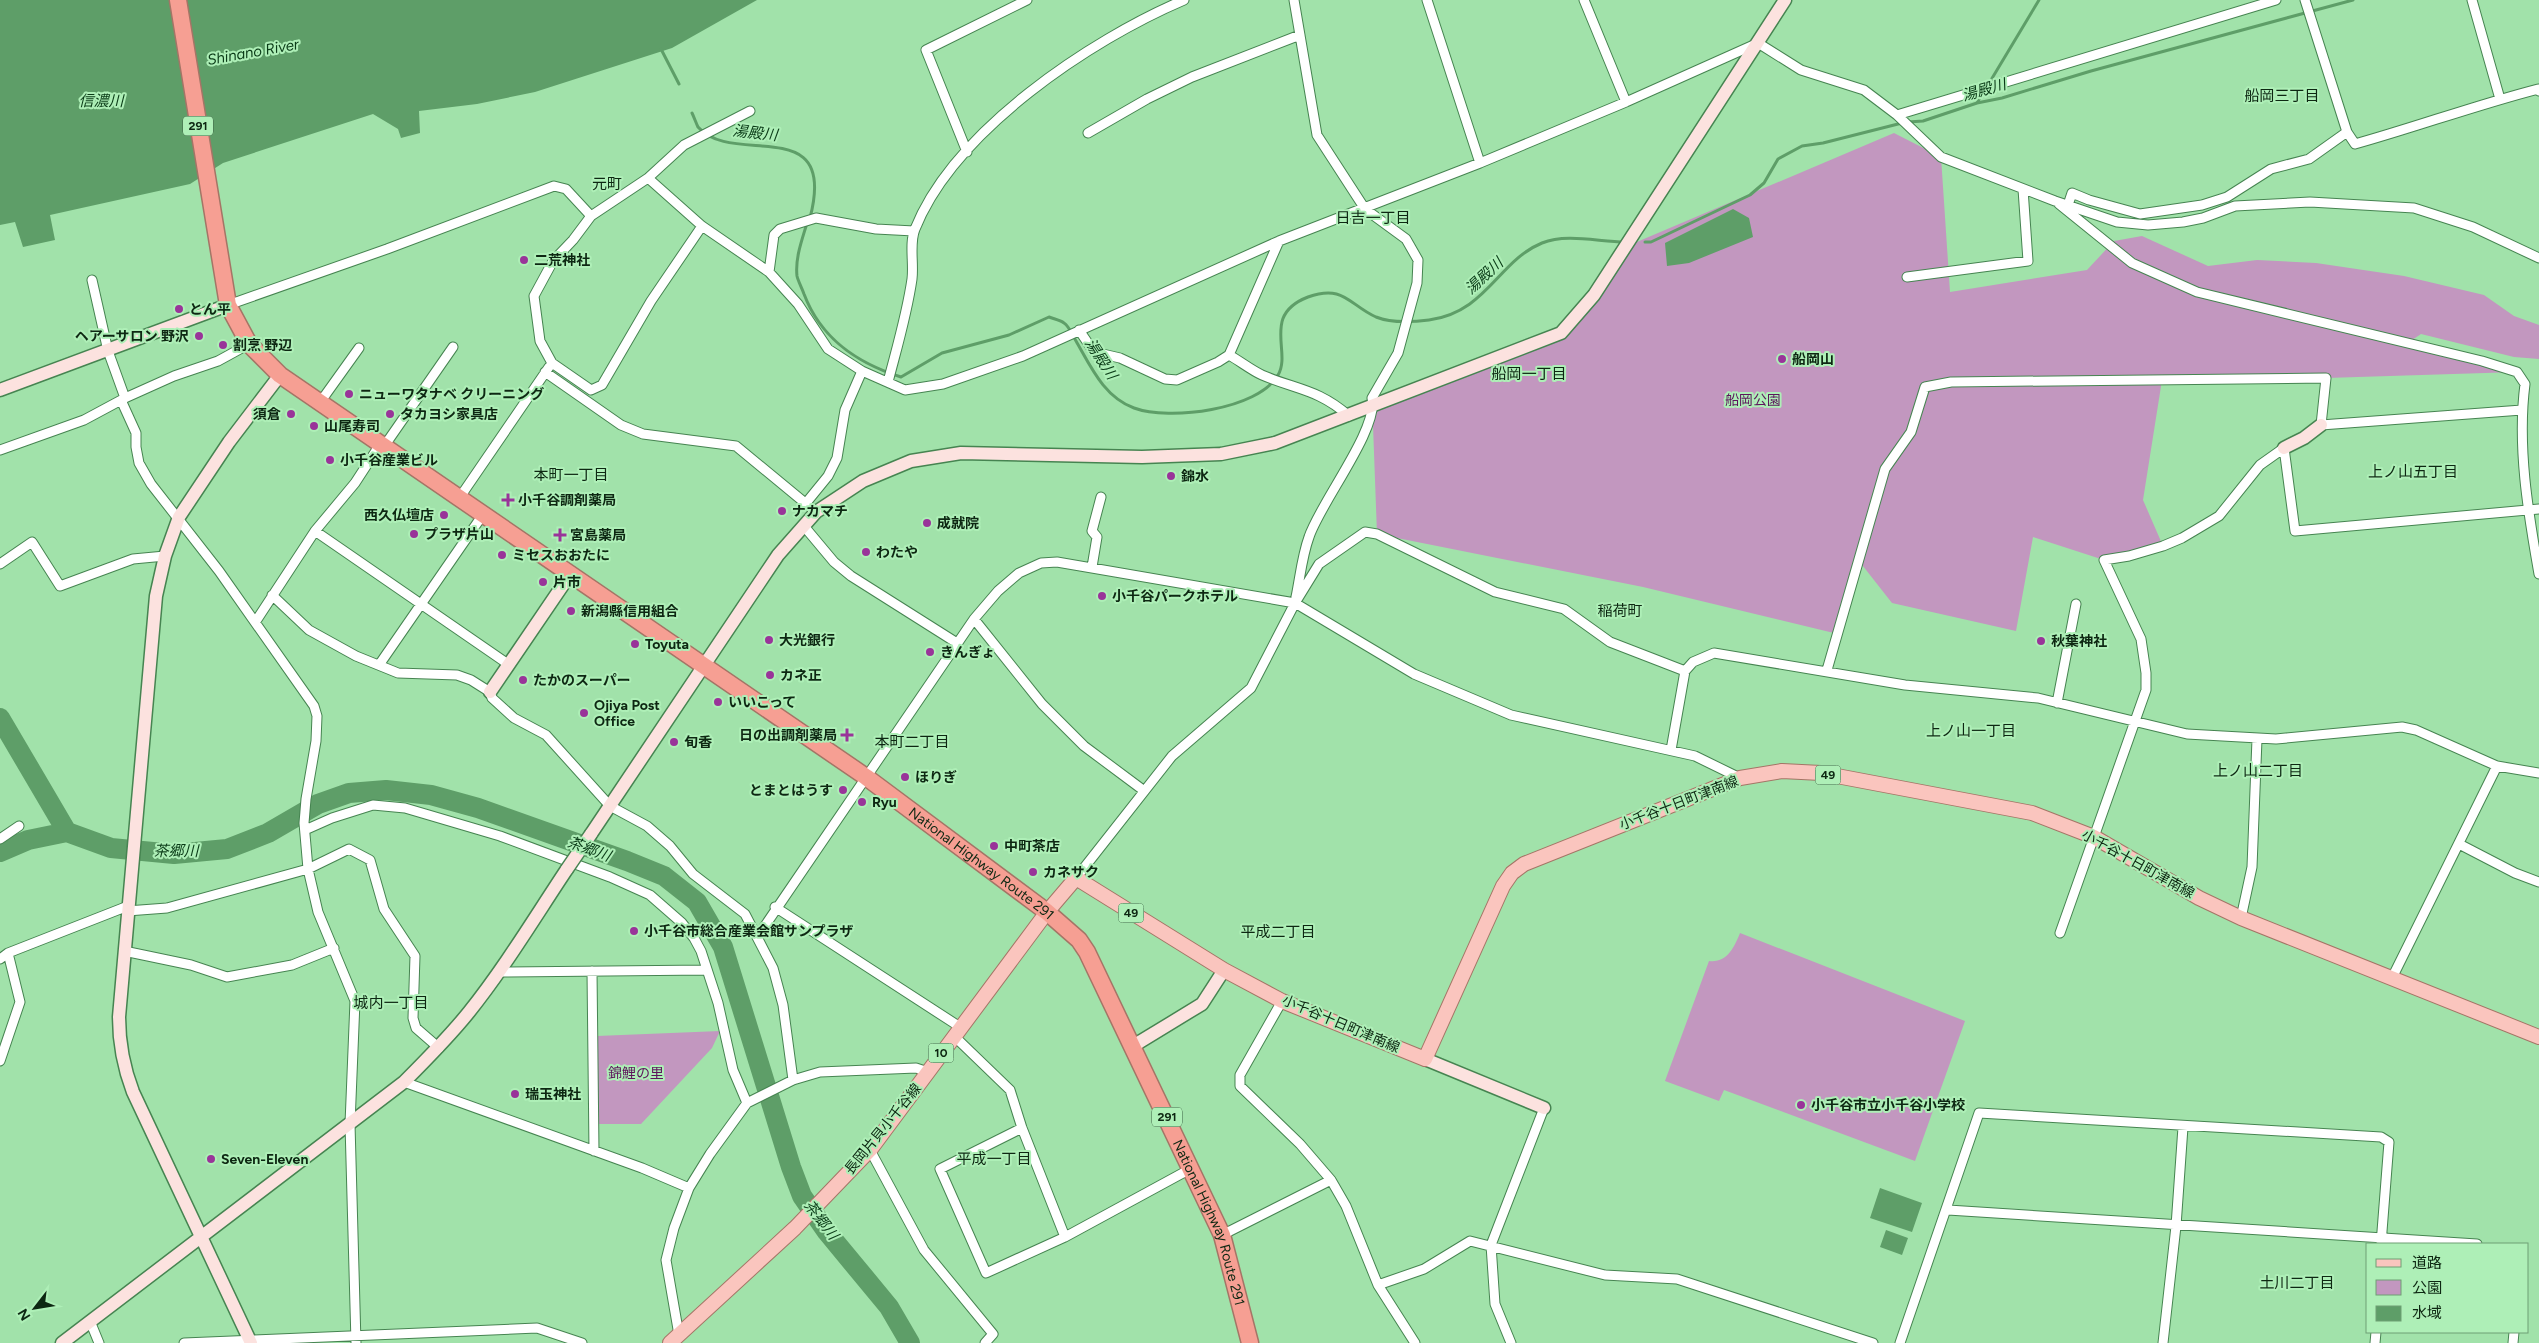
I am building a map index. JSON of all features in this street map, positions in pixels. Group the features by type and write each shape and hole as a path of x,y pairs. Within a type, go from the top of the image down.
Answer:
{"highway":[{"name":"National Highway Route 291","path":"178,0 228,305 250,344 280,375 321,401 866,776 1047,912 1079,940 1087,952 1133,1046 1222,1235 1250,1343"}],"main road":[{"name":"小千谷十日町津南線","path":"1076,878 1224,970 1282,1001 1425,1059 1503,886 1512,873 1524,864 1740,778 1782,770 1821,774 2032,813 2094,837 2198,898 2241,918 2539,1037"},
{"path":"1047,912 1076,878"},
{"name":"長岡片貝小千谷線","path":"676,1340 795,1228 870,1150 1047,912"}],"street":[{"path":"967,152 926,50 1027,0"},
{"path":"888,381 908,310 914,231 944,180 967,152 998,120 1066,65 1119,31 1184,0"},
{"path":"1294,0 1317,135 1365,209 1406,239 1418,260 1417,283 1398,353 1372,398 1374,406 1360,442 1309,536 1295,603"},
{"path":"1426,0 1480,163"},
{"path":"1584,0 1626,102"},
{"path":"811,507 863,480 911,461 961,453 1142,457 1221,454 1275,443 1349,416 1561,332 1594,295 1785,0"},
{"path":"1899,116 2276,0"},
{"path":"2305,0 2348,132 2355,144 2500,99 2538,89 2539,91"},
{"path":"2472,0 2500,99"},
{"path":"1088,133 1192,76 1300,35"},
{"path":"648,178 702,226 769,272 798,304 828,349 862,371 905,390 943,384 1015,360 1279,242 1480,163 1626,102 1758,43"},
{"path":"1758,43 1801,70 1864,90 1899,116 1941,157 2055,201 2117,222 2148,225 2190,221 2235,206 2310,202 2414,208 2473,227 2539,258"},
{"path":"702,226 651,301 602,385 591,390 552,363 540,341 534,296 553,260 573,240 591,216 648,178 684,145 750,111"},
{"path":"2068,205 2072,192 2088,200 2140,214 2202,204 2227,197 2271,169 2309,159 2348,132"},
{"path":"0,390 554,186 566,189 591,216"},
{"path":"1907,277 2028,260 2023,189"},
{"path":"2055,201 2132,264 2197,292 2517,372 2525,384 2522,410 2528,510 2539,574"},
{"path":"769,272 774,235 780,229 801,222 816,218 876,229 914,231"},
{"path":"1078,331 1094,352 1120,358 1166,379 1177,380 1193,375 1229,354 1279,242"},
{"path":"92,280 108,351 136,433 139,463 151,484 179,518 256,621 314,706 317,716 316,741 306,799 305,827 308,869 318,912 355,1001 350,1124 356,1340"},
{"path":"0,450 39,438 84,420 123,399 174,376 218,360 250,344"},
{"path":"256,621 315,531 355,483 452,347"},
{"path":"321,401 359,348"},
{"path":"1229,354 1269,377 1332,401 1349,416"},
{"path":"460,497 552,363"},
{"path":"62,1343 201,1235 404,1082 439,1048 499,972 778,555 803,525 837,458 845,410 862,371"},
{"path":"545,372 621,425 643,434 736,446 811,507"},
{"path":"251,1342 132,1092 123,1067 119,1044 119,1026 127,908 156,596 165,556 179,518 229,442 280,375"},
{"path":"1827,670 1885,469 1911,432 1925,387 1950,382 2326,378 2321,425"},
{"path":"2060,933 2136,723 2146,690 2146,673 2141,639 2104,560 2129,556 2163,546 2182,538 2219,516 2260,465 2284,448 2304,438 2321,425 2522,410"},
{"path":"2284,448 2295,531 2539,509"},
{"path":"1092,567 1097,537 1092,531 1101,497"},
{"path":"380,665 484,513"},
{"path":"803,525 834,562 851,576 957,643"},
{"path":"315,531 508,664"},
{"path":"1076,878 1143,790 1172,756 1251,688 1295,603 1319,564 1365,532 1377,534 1495,592 1564,609 1610,642 1685,671"},
{"path":"0,564 32,542 60,586 133,559 165,556"},
{"path":"758,936 775,907 974,619 998,591 1019,573 1041,564 1057,562 1092,567 1295,603 1414,674 1511,714 1695,756 1740,778"},
{"path":"490,692 508,664 515,658 571,573"},
{"path":"272,595 310,630 323,639 380,665 398,673 457,675 471,680 490,692 492,698 514,718 546,736 570,760 610,806 647,826 670,846 693,874 744,914 758,936 773,968 784,1005 793,1080"},
{"path":"2057,703 2076,604"},
{"path":"974,619 1042,704 1084,746 1143,790"},
{"path":"1671,750 1685,671 1693,662 1714,653 1827,670 1905,685 2038,698 2187,734 2257,739 2311,736 2347,730 2402,727 2416,730 2497,766 2539,773"},
{"path":"2241,918 2252,867 2257,739"},
{"path":"2392,978 2497,766"},
{"path":"305,827 352,810 373,805 388,805 421,811 500,836 610,877 650,895 666,907 694,938 718,1003 733,1070 749,1102"},
{"path":"0,838 19,826"},
{"path":"2459,844 2515,874 2539,882"},
{"path":"0,959 8,953 127,908 167,908 308,869 349,849 370,860 384,909 416,956 412,1018 416,1028 439,1048"},
{"path":"775,907 957,1031 1010,1090 1022,1128 1066,1237"},
{"path":"124,951 191,965 227,977 292,965 334,948"},
{"path":"0,1061 20,1002 8,953"},
{"path":"499,972 707,970"},
{"path":"1133,1046 1202,1004 1224,970"},
{"path":"592,971 594,1151"},
{"path":"1282,1001 1240,1075 1240,1086 1300,1144 1331,1180 1346,1206 1378,1285 1415,1343"},
{"path":"1425,1059 1544,1108 1491,1245 1495,1304 1511,1343"},
{"path":"676,1340 666,1260 674,1228 689,1188 710,1154 749,1102 793,1080 820,1072 916,1068 928,1072"},
{"path":"404,1082 594,1151 689,1188"},
{"path":"1900,1343 1948,1210 1979,1113 2183,1127 2381,1137 2389,1142 2381,1242"},
{"path":"2163,1343 2176,1226 2183,1127"},
{"path":"1022,1128 940,1169 986,1273 1066,1237 1192,1168"},
{"path":"870,1150 924,1250 993,1334 985,1343"},
{"path":"1222,1235 1331,1180"},
{"path":"1948,1210 2381,1242 2429,1243"},
{"path":"1378,1285 1424,1269 1470,1241 1605,1275 1677,1279 1873,1343"},
{"path":"90,1322 99,1343"},
{"path":"184,1343 356,1340 538,1328 582,1343"}],"green space":[{"name":"船岡公園","path":"1894,133 1941,157 1950,292 2087,270 2114,241 2142,236 2208,266 2257,260 2316,263 2404,276 2484,295 2514,316 2539,325 2539,359 2514,357 2421,334 2406,344 2517,372 2326,378 2162,380 2143,500 2163,546 2104,560 2033,537 2016,631 1892,603 1859,561 1838,634 1643,587 1377,534 1372,398 1561,333 1625,247"},
{"path":"1740,933 1965,1021 1915,1161 1724,1090 1719,1101 1665,1081 1709,961 1721,960 1725,957 1732,949"},
{"name":"錦鯉の里","path":"720,1031 712,1048 641,1124 598,1124 597,1036"}],"water":[{"name":"信濃川","path":"0,0 757,0 672,48 535,92 477,104 419,111 420,133 401,138 398,129 373,114 223,163 190,184 50,215 55,240 23,247 15,222 0,225"},
{"path":"1733,209 1749,218 1753,237 1689,263 1667,266 1665,243"},
{"path":"1880,1188 1922,1203 1912,1232 1870,1218"},
{"path":"1886,1230 1908,1238 1902,1255 1880,1247"}],"waterway":[{"path":"1988,85 2039,0"},
{"name":"湯殿川","path":"1908,122 1923,121 1977,103 2002,98 2091,71 2353,0"},
{"name":"湯殿川","path":"661,49 679,84"},
{"path":"1977,103 1984,90"},
{"name":"湯殿川","path":"692,113 698,127 714,138 734,143 778,148 796,153 809,164 815,185 810,218"},
{"name":"湯殿川","path":"1645,242 1651,242 1750,195 1764,183 1778,159 1802,146 1823,143 1902,123"},
{"name":"湯殿川","path":"807,223 799,249 797,269 798,278 811,310 820,324 842,347 870,364 901,377 942,353 1009,335 1049,317 1061,321 1068,326 1093,371 1114,397 1134,408 1149,412 1168,413 1212,410 1252,397 1268,387 1278,375 1281,366 1281,334 1285,314 1294,305 1308,297 1320,294 1338,294 1382,319 1402,322 1429,320 1449,315 1465,307 1479,297 1527,251 1542,243 1572,238 1625,242"},
{"path":"0,718 67,832"},
{"name":"茶郷川","path":"0,852 28,840 67,832 111,848 174,854 227,849 268,833 318,804 349,793 386,790 431,795 478,808 664,876 697,902 723,947 791,1167 802,1196 827,1232 889,1307 910,1343"}],"place":[{"name":"二荒神社","path":"524,260"},
{"name":"とん平","path":"179,309"},
{"name":"ヘアーサロン 野沢","path":"199,336"},
{"name":"割烹 野辺","path":"223,345"},
{"name":"船岡山","path":"1782,359"},
{"name":"ニューワタナベ クリーニング","path":"349,394"},
{"name":"須倉","path":"291,414"},
{"name":"タカヨシ家具店","path":"390,414"},
{"name":"山尾寿司","path":"314,426"},
{"name":"小千谷産業ビル","path":"330,460"},
{"name":"錦水","path":"1171,476"},
{"name":"小千谷調剤薬局","path":"508,500"},
{"name":"ナカマチ","path":"782,511"},
{"name":"西久仏壇店","path":"444,515"},
{"name":"成就院","path":"927,523"},
{"name":"プラザ片山","path":"414,534"},
{"name":"宮島薬局","path":"560,535"},
{"name":"わたや","path":"866,552"},
{"name":"ミセスおおたに","path":"502,555"},
{"name":"片市","path":"543,582"},
{"name":"小千谷パークホテル","path":"1102,596"},
{"name":"新潟縣信用組合","path":"571,611"},
{"name":"大光銀行","path":"769,640"},
{"name":"秋葉神社","path":"2041,641"},
{"name":"Toyuta","path":"635,644"},
{"name":"きんぎょ","path":"930,652"},
{"name":"カネ正","path":"770,675"},
{"name":"たかのスーパー","path":"523,680"},
{"name":"いいこって","path":"718,702"},
{"name":"Ojiya Post Office","path":"584,713"},
{"name":"日の出調剤薬局","path":"847,735"},
{"name":"旬香","path":"674,742"},
{"name":"ほりぎ","path":"905,777"},
{"name":"とまとはうす","path":"843,790"},
{"name":"Ryu","path":"862,802"},
{"name":"中町茶店","path":"994,846"},
{"name":"カネサク","path":"1033,872"},
{"name":"小千谷市総合産業会館サンプラザ","path":"634,931"},
{"name":"瑞玉神社","path":"515,1094"},
{"name":"小千谷市立小千谷小学校","path":"1801,1105"},
{"name":"Seven-Eleven","path":"211,1159"}],"district":[{"name":"船岡三丁目","path":"2282,96"},
{"name":"元町","path":"607,184"},
{"name":"日吉一丁目","path":"1373,218"},
{"name":"船岡一丁目","path":"1529,374"},
{"name":"上ノ山五丁目","path":"2413,472"},
{"name":"本町一丁目","path":"571,475"},
{"name":"稲荷町","path":"1620,611"},
{"name":"上ノ山一丁目","path":"1971,731"},
{"name":"本町二丁目","path":"912,742"},
{"name":"上ノ山二丁目","path":"2258,771"},
{"name":"平成二丁目","path":"1278,932"},
{"name":"城内一丁目","path":"391,1003"},
{"name":"平成一丁目","path":"994,1159"},
{"name":"土川二丁目","path":"2297,1283"}],"water label":[{"name":"Shinano River","path":"253,52"}]}
